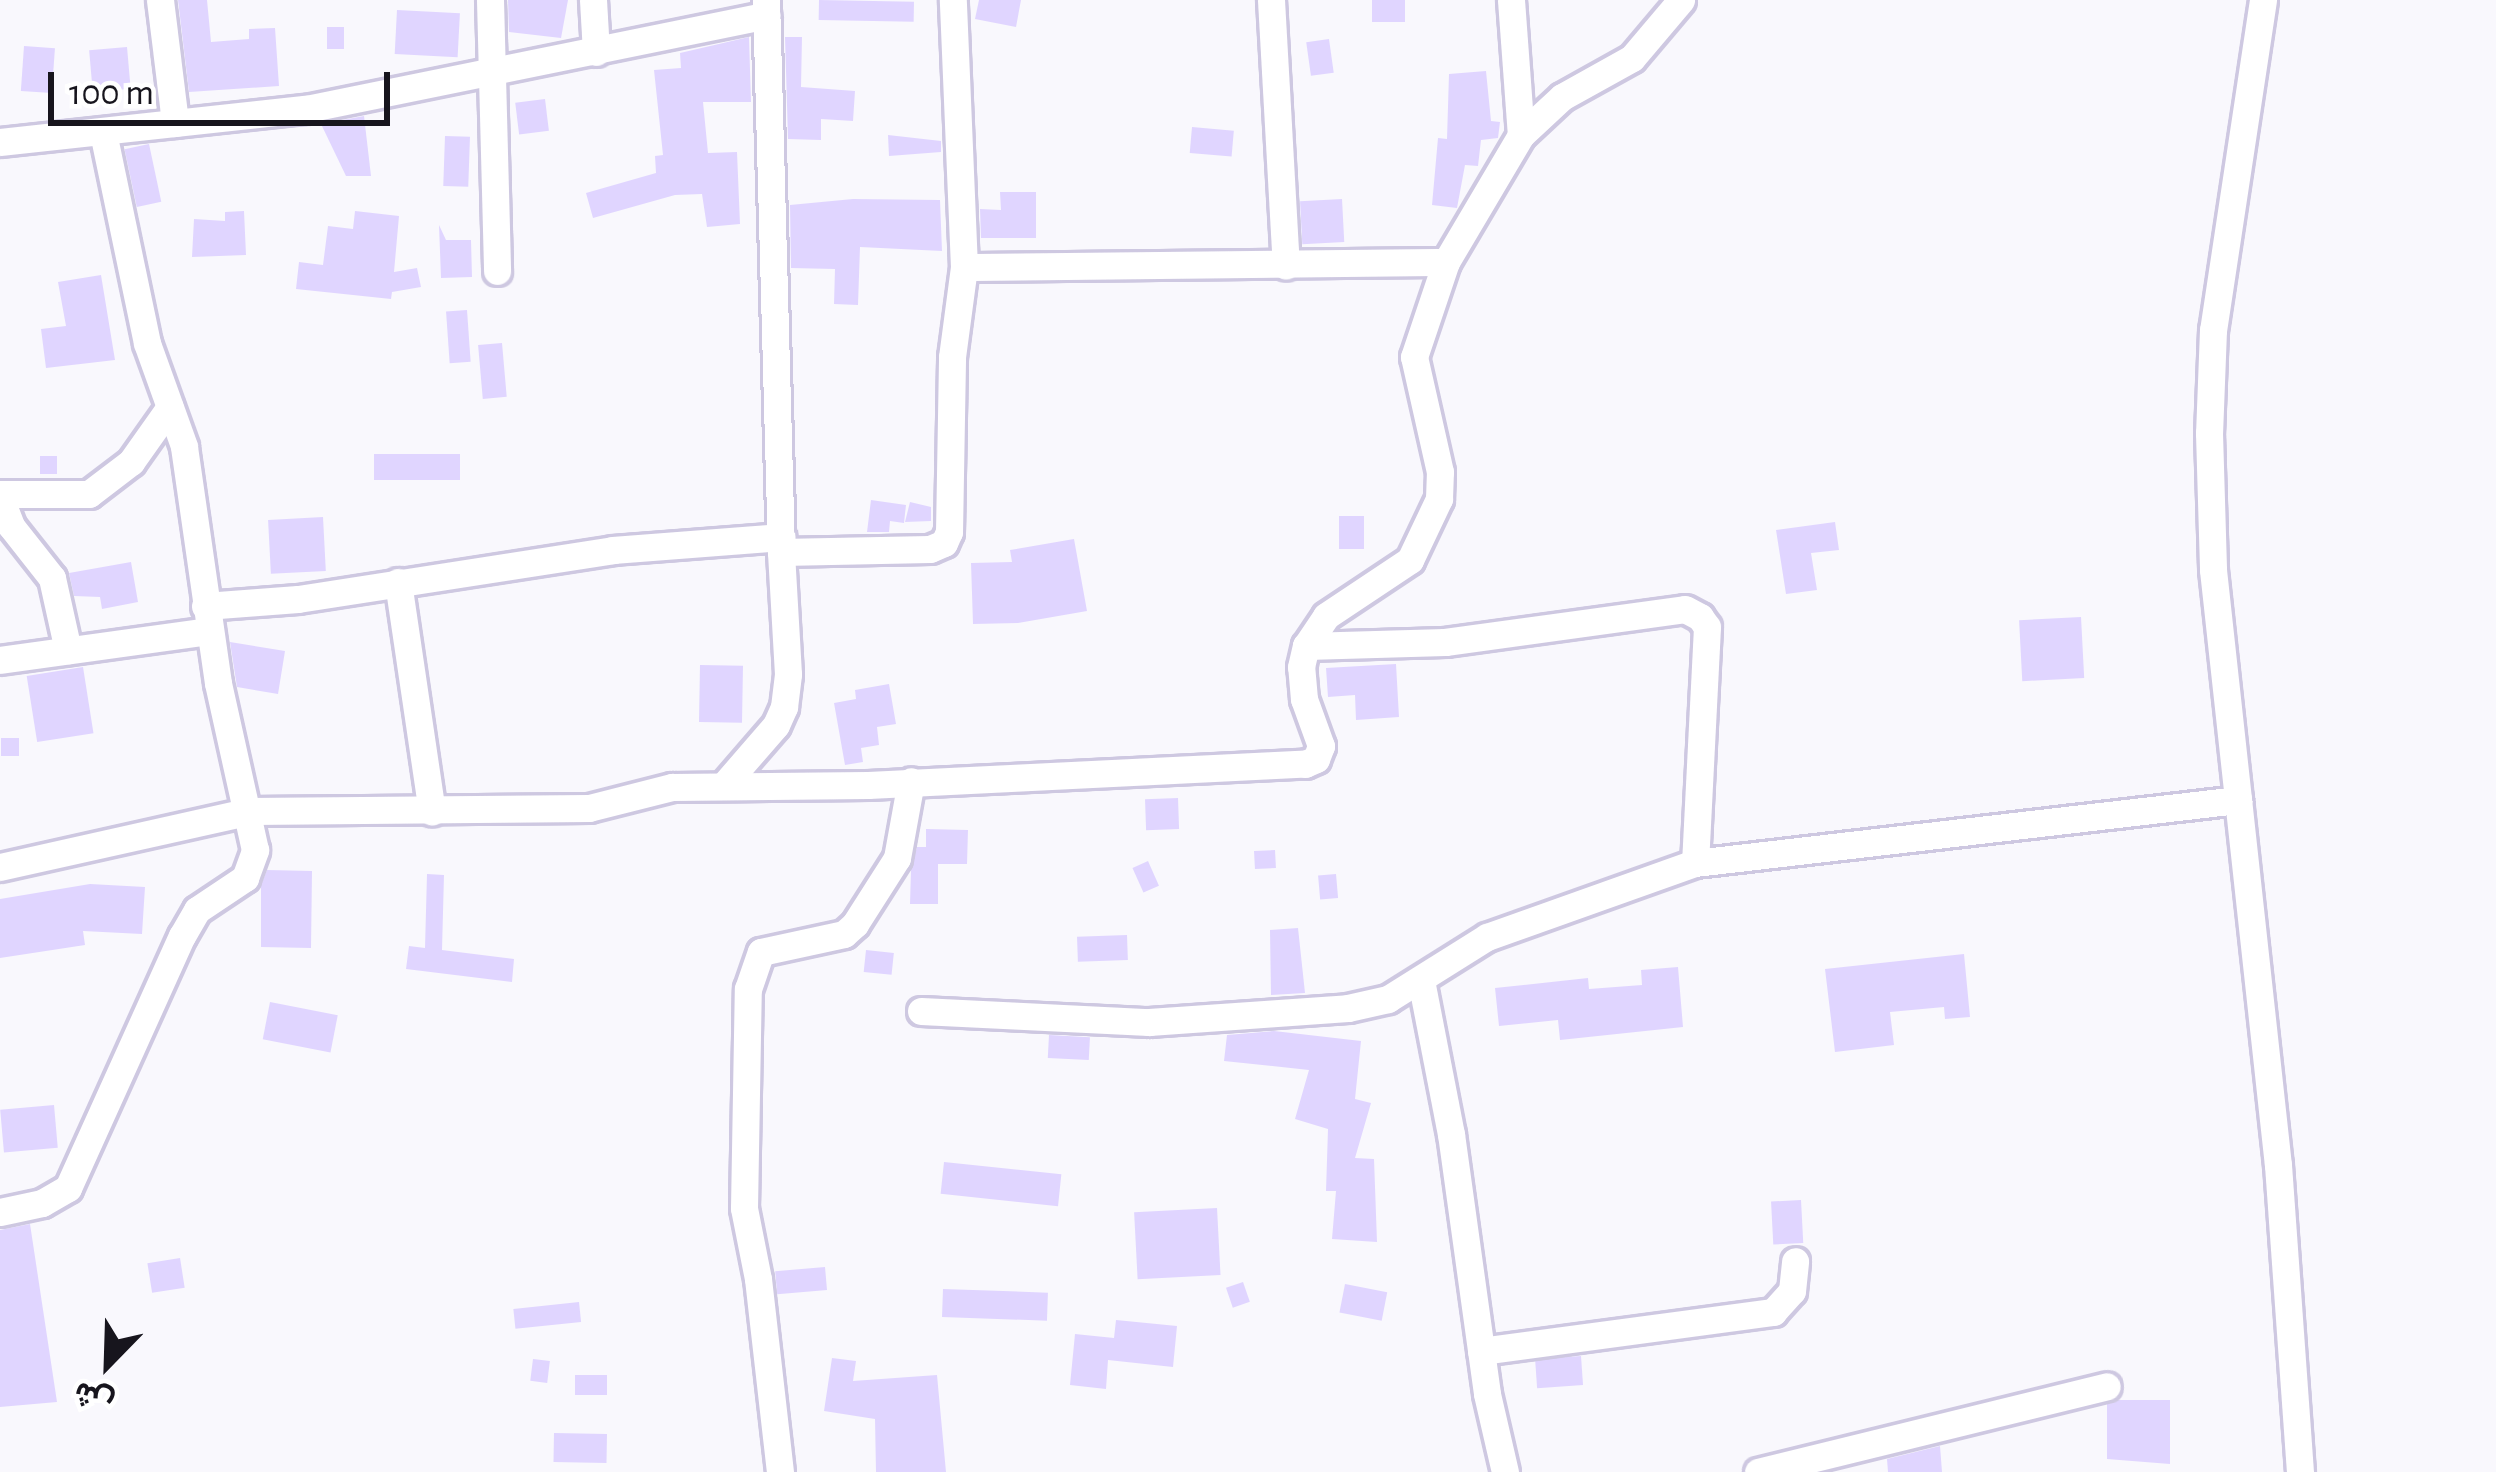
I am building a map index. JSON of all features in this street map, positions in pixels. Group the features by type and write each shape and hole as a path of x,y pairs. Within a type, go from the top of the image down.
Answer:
{"street":[{"path":"160,0 175,123"},
{"path":"490,0 497,271"},
{"path":"593,0 596,52"},
{"path":"0,660 398,582 613,550 781,545 930,549 944,543 950,521 952,357 964,267 953,0"},
{"path":"1271,0 1286,266"},
{"path":"1511,0 1521,136"},
{"path":"0,867 250,811 589,808 655,790 724,785 1305,764 1316,759 1321,746 1304,699 1306,646 1327,616 1410,560 1429,530 1439,499 1440,472 1414,358 1417,335 1446,262 1521,136 1562,97 1632,58 1681,0"},
{"path":"2263,0 2213,330 2209,433 2213,570 2278,1165 2300,1472"},
{"path":"0,142 306,109 596,52 766,7 788,674 784,707 776,725 724,785"},
{"path":"0,1212 42,1203 68,1188 197,910 252,868 250,811 207,619 184,446 147,343 103,133"},
{"path":"964,267 1446,262"},
{"path":"68,650 52,578 16,533 0,496 89,494 131,462 170,407"},
{"path":"398,582 432,812"},
{"path":"1306,646 1445,641 1685,609 1700,617 1707,627 1695,863"},
{"path":"780,1472 758,1279 744,1208 748,989 761,952 844,934 855,924 896,858 910,781"},
{"path":"921,1011 1149,1022 1348,1008 1388,999 1487,938 1695,863 2238,800"},
{"path":"1421,980 1505,1472"},
{"path":"1481,1351 1773,1312 1792,1291 1795,1261"},
{"path":"1758,1472 2107,1387"}],"building":[{"path":"178,0 207,0 211,42 249,39 249,29 275,28 279,86 189,92"},
{"path":"508,0 568,0 561,38 509,32"},
{"path":"819,0 914,2 914,22 819,20"},
{"path":"979,0 1021,0 1016,27 975,19"},
{"path":"1372,0 1405,0 1405,22 1372,22"},
{"path":"397,10 460,13 458,57 395,54"},
{"path":"327,27 344,27 344,49 327,49"},
{"path":"749,37 751,102 703,102 708,153 737,152 740,224 707,227 702,194 675,195 593,218 586,193 656,173 655,156 663,155 654,70 681,68 680,53"},
{"path":"785,37 802,37 801,87 855,91 853,121 821,119 821,140 788,139"},
{"path":"1329,39 1334,73 1311,76 1306,42"},
{"path":"24,46 55,48 52,93 21,91"},
{"path":"127,47 131,89 93,92 89,50"},
{"path":"1486,71 1491,121 1500,122 1498,138 1481,140 1478,166 1465,165 1457,208 1432,205 1438,138 1447,139 1449,74"},
{"path":"545,99 549,131 519,134 515,103"},
{"path":"364,116 371,176 346,176 321,124"},
{"path":"1192,127 1234,131 1232,157 1190,153"},
{"path":"888,135 941,141 941,152 889,156"},
{"path":"445,136 470,137 468,187 443,186"},
{"path":"149,144 161,202 137,207 125,149"},
{"path":"1000,192 1036,192 1036,238 981,238 980,209 1001,210"},
{"path":"853,199 940,200 942,251 860,247 858,305 834,304 835,269 791,268 790,205"},
{"path":"1342,199 1344,242 1302,244 1300,201"},
{"path":"244,211 246,255 192,257 194,219 225,221 225,212"},
{"path":"355,211 399,216 394,272 417,268 421,287 392,292 391,299 296,289 299,262 323,265 328,226 353,229"},
{"path":"439,225 446,240 471,240 472,277 441,278"},
{"path":"101,275 115,360 46,368 41,329 66,326 58,282"},
{"path":"467,310 471,362 450,363 446,311"},
{"path":"502,343 507,397 483,399 478,345"},
{"path":"374,454 460,454 460,480 374,480"},
{"path":"40,456 57,456 57,474 40,474"},
{"path":"871,500 906,505 904,523 890,521 889,532 867,532"},
{"path":"910,502 931,507 931,521 905,522"},
{"path":"1339,516 1364,516 1364,549 1339,549"},
{"path":"323,517 326,571 271,574 268,520"},
{"path":"1835,522 1839,550 1811,553 1817,590 1786,594 1776,530"},
{"path":"1074,539 1087,611 1018,623 973,624 971,563 1012,562 1010,550"},
{"path":"131,562 138,602 102,609 100,597 74,596 69,573"},
{"path":"2081,617 2084,678 2022,681 2019,620"},
{"path":"230,642 285,651 278,694 237,687"},
{"path":"1396,664 1399,717 1356,720 1355,695 1328,697 1326,668"},
{"path":"700,665 743,666 742,723 699,722"},
{"path":"83,667 93,733 37,742 27,676"},
{"path":"889,684 896,724 877,727 879,745 861,748 863,762 845,765 834,703 856,699 855,690"},
{"path":"1,738 19,738 19,756 1,756"},
{"path":"1178,798 1179,829 1146,830 1145,799"},
{"path":"926,829 968,830 967,864 938,864 938,904 910,904 911,870 917,847 926,847"},
{"path":"1275,850 1276,868 1255,869 1254,851"},
{"path":"1148,861 1159,886 1143,893 1132,868"},
{"path":"267,870 312,871 311,948 261,947 261,885"},
{"path":"427,874 444,875 442,950 514,959 512,982 406,969 409,946 425,948"},
{"path":"1336,874 1338,898 1320,899 1318,876"},
{"path":"90,884 145,887 142,934 83,931 85,945 0,958 0,899"},
{"path":"1298,928 1305,993 1271,995 1270,930"},
{"path":"1127,935 1128,960 1078,962 1077,937"},
{"path":"866,950 894,953 892,975 864,972"},
{"path":"1964,954 1970,1017 1945,1019 1944,1007 1890,1012 1894,1045 1835,1052 1825,969"},
{"path":"1678,967 1683,1027 1560,1040 1558,1020 1499,1026 1495,988 1588,978 1589,989 1642,985 1641,970"},
{"path":"270,1002 338,1015 330,1052 263,1039"},
{"path":"1274,1031 1361,1041 1355,1099 1371,1103 1355,1158 1374,1159 1377,1242 1332,1239 1336,1191 1326,1191 1328,1129 1295,1119 1309,1070 1224,1061 1227,1035"},
{"path":"1049,1035 1090,1037 1089,1060 1048,1058"},
{"path":"54,1105 58,1148 4,1153 0,1110"},
{"path":"944,1162 1061,1174 1058,1206 941,1194"},
{"path":"1801,1200 1803,1243 1773,1245 1771,1202"},
{"path":"1217,1208 1221,1275 1138,1279 1134,1212"},
{"path":"30,1224 57,1402 0,1407 0,1230"},
{"path":"180,1258 185,1288 152,1293 147,1263"},
{"path":"825,1267 827,1290 777,1294 775,1271"},
{"path":"1243,1282 1250,1302 1233,1308 1226,1288"},
{"path":"1345,1284 1387,1292 1382,1321 1339,1312"},
{"path":"943,1289 1048,1293 1047,1321 942,1317"},
{"path":"579,1302 581,1322 515,1329 513,1309"},
{"path":"1116,1320 1177,1326 1173,1367 1108,1360 1106,1389 1070,1385 1075,1334 1114,1338"},
{"path":"1581,1356 1583,1385 1537,1388 1535,1359"},
{"path":"832,1358 856,1361 853,1381 937,1375 946,1472 876,1472 875,1419 824,1411"},
{"path":"533,1359 550,1361 547,1383 530,1381"},
{"path":"575,1375 607,1375 607,1395 575,1395"},
{"path":"2170,1400 2170,1464 2107,1459 2107,1404"},
{"path":"554,1433 607,1434 606,1463 553,1462"},
{"path":"1940,1446 1942,1472 1888,1472 1887,1459"}]}
